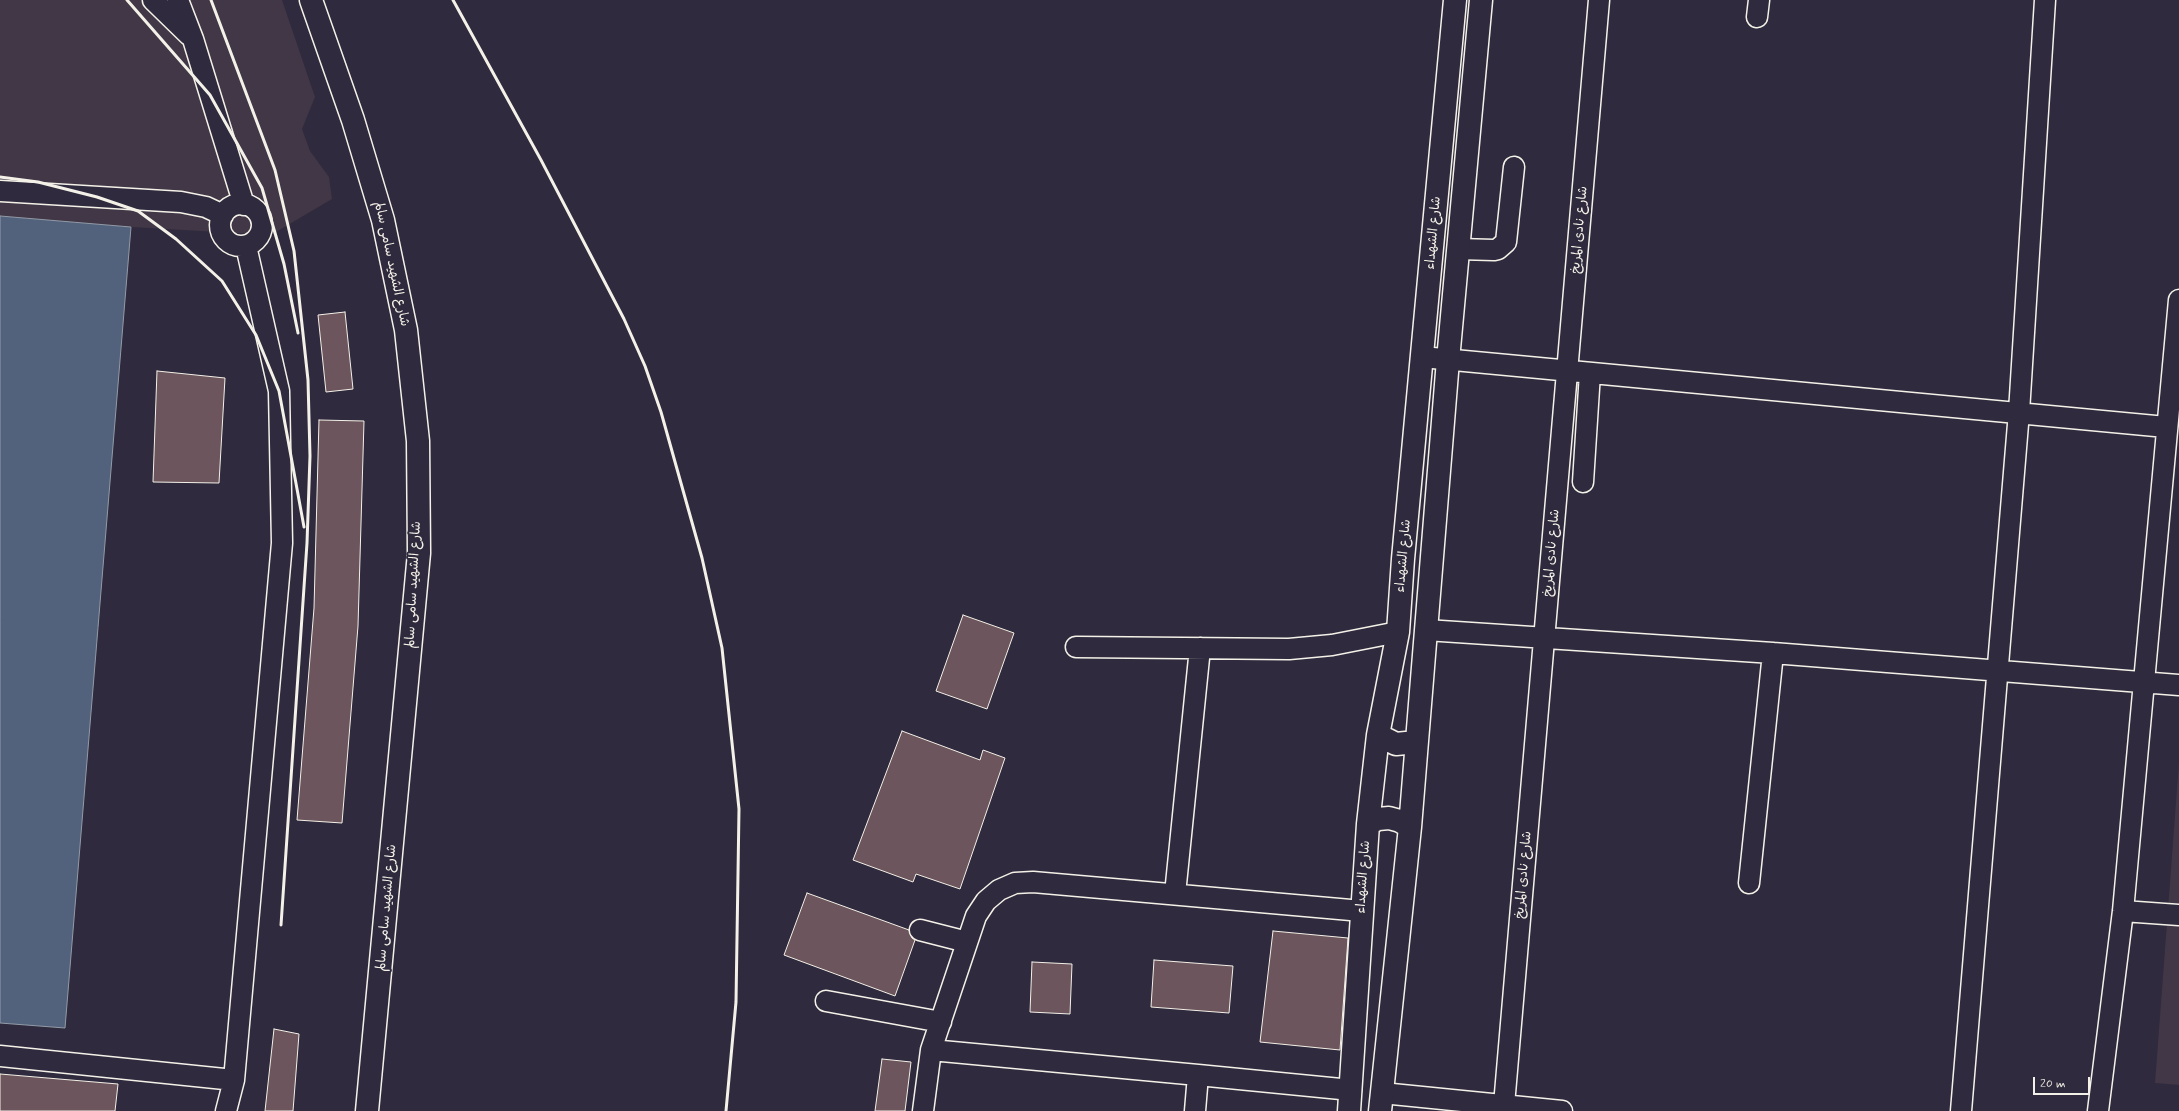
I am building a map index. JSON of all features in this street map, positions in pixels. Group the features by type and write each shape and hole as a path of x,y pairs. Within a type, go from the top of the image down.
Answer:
{"main road":[{"name":"شارع الشهيد سامى سالم","path":"312,0 353,120 383,220 406,330 418,441 419,553 367,1111"},
{"name":"شارع الشهداء","path":"1350,1100 1368,824 1378,735 1398,632 1455,0"},
{"name":"شارع الشهداء","path":"1381,1102 1410,827 1448,360 1481,0"},
{"path":"1378,735 1396,744 1416,742"},
{"path":"1368,824 1378,819 1389,818 1400,821 1410,827"}],"street":[{"path":"152,0 193,39"},
{"path":"178,0 193,39 244,205"},
{"name":"شارع نادى المريخ","path":"1504,1105 1599,0"},
{"path":"1961,1111 2019,412 2045,0"},
{"path":"1458,249 1494,250 1498,249 1506,242 1514,167"},
{"path":"0,191 181,202 206,207 223,214"},
{"path":"236,205 244,205 258,213 261,220 261,228 259,236 253,242 246,246 238,246 224,238 220,230 223,214 229,208 236,205"},
{"path":"226,1111 234,1080 282,542 279,391 246,246"},
{"path":"2098,1111 2123,911 2144,682 2171,462 2171,422 2179,300"},
{"path":"1422,357 2019,412 2171,422"},
{"path":"1583,482 1590,372"},
{"path":"1426,630 1773,653 2179,686"},
{"path":"1076,647 1315,647 1398,632"},
{"path":"1175,894 1200,648"},
{"path":"1749,882 1773,653"},
{"path":"923,1111 932,1050 967,942 976,916 986,901 999,890 1015,883 1033,882 1362,911"},
{"path":"2123,911 2179,915"},
{"path":"920,930 967,942"},
{"path":"826,1001 941,1022"},
{"path":"932,1050 1198,1075 1350,1100"},
{"path":"0,1056 234,1080"},
{"path":"1195,1111 1198,1075"},
{"path":"1381,1102 1504,1105 1562,1111"}],"shaded area":[{"path":"0,0 282,0 315,97 302,129 310,151 329,177 332,199 271,235 131,227 0,216"},
{"path":"2179,762 2179,1085 2155,1083"}],"water":[{"path":"0,216 131,227 65,1028 0,1023"}],"building":[{"path":"345,312 353,389 326,392 318,315"},
{"path":"157,371 225,378 219,483 153,482"},
{"path":"319,420 364,421 358,626 342,823 297,820 314,608"},
{"path":"963,615 1014,633 987,709 936,691"},
{"path":"902,731 980,760 983,750 1005,758 960,889 916,874 913,882 853,860"},
{"path":"807,893 909,930 912,938 915,940 895,996 784,955"},
{"path":"1273,931 1348,938 1340,1050 1260,1042"},
{"path":"1154,960 1233,966 1229,1013 1151,1007"},
{"path":"1032,962 1072,964 1070,1014 1030,1012"},
{"path":"274,1029 299,1034 293,1111 265,1111"},
{"path":"882,1059 911,1062 905,1111 875,1111"},
{"path":"0,1074 118,1084 115,1111 0,1111"}],"railway":[{"path":"127,0 210,95 262,188 284,264 298,333"},
{"path":"211,0 275,170 294,251 308,380 310,456 307,543 281,925"},
{"path":"453,0 541,160 624,319 645,366 661,412 702,558 722,648 739,809 736,1002 726,1111"},
{"path":"0,177 38,182 97,197 138,211 176,239 222,281 256,335 279,391 304,527"}]}
